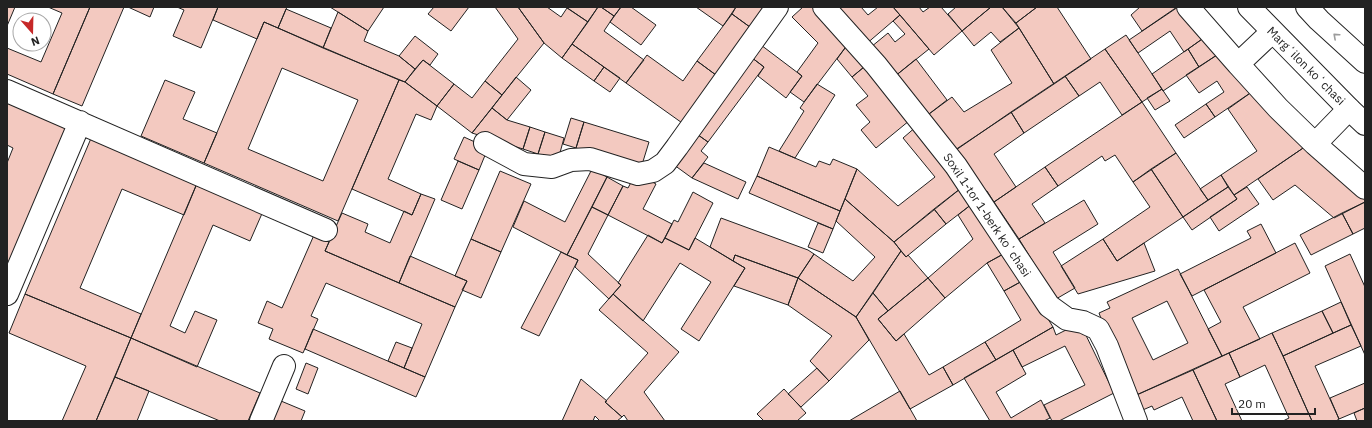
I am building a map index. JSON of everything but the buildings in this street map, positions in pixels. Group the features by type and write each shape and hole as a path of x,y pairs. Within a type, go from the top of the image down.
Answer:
{"street":[{"path":"485,144 524,164 552,167 571,160 590,159 638,174 653,171 665,163 777,7"},
{"name":"Soxil 1-tor 1-berk koʻchasi","path":"824,7 876,65 956,166 1049,306 1067,319 1083,322 1098,329 1107,346 1136,421"},
{"path":"1188,7 1278,108 1315,144 1365,188"},
{"name":"Margʻilon koʻchasi","path":"1249,7 1349,110 1365,124"},
{"path":"1306,7 1318,20 1365,62"},
{"path":"1238,64 1272,32"},
{"path":"7,91 326,230"},
{"path":"1315,144 1349,110"},
{"path":"7,294 80,122"},
{"path":"261,421 284,366"}]}
